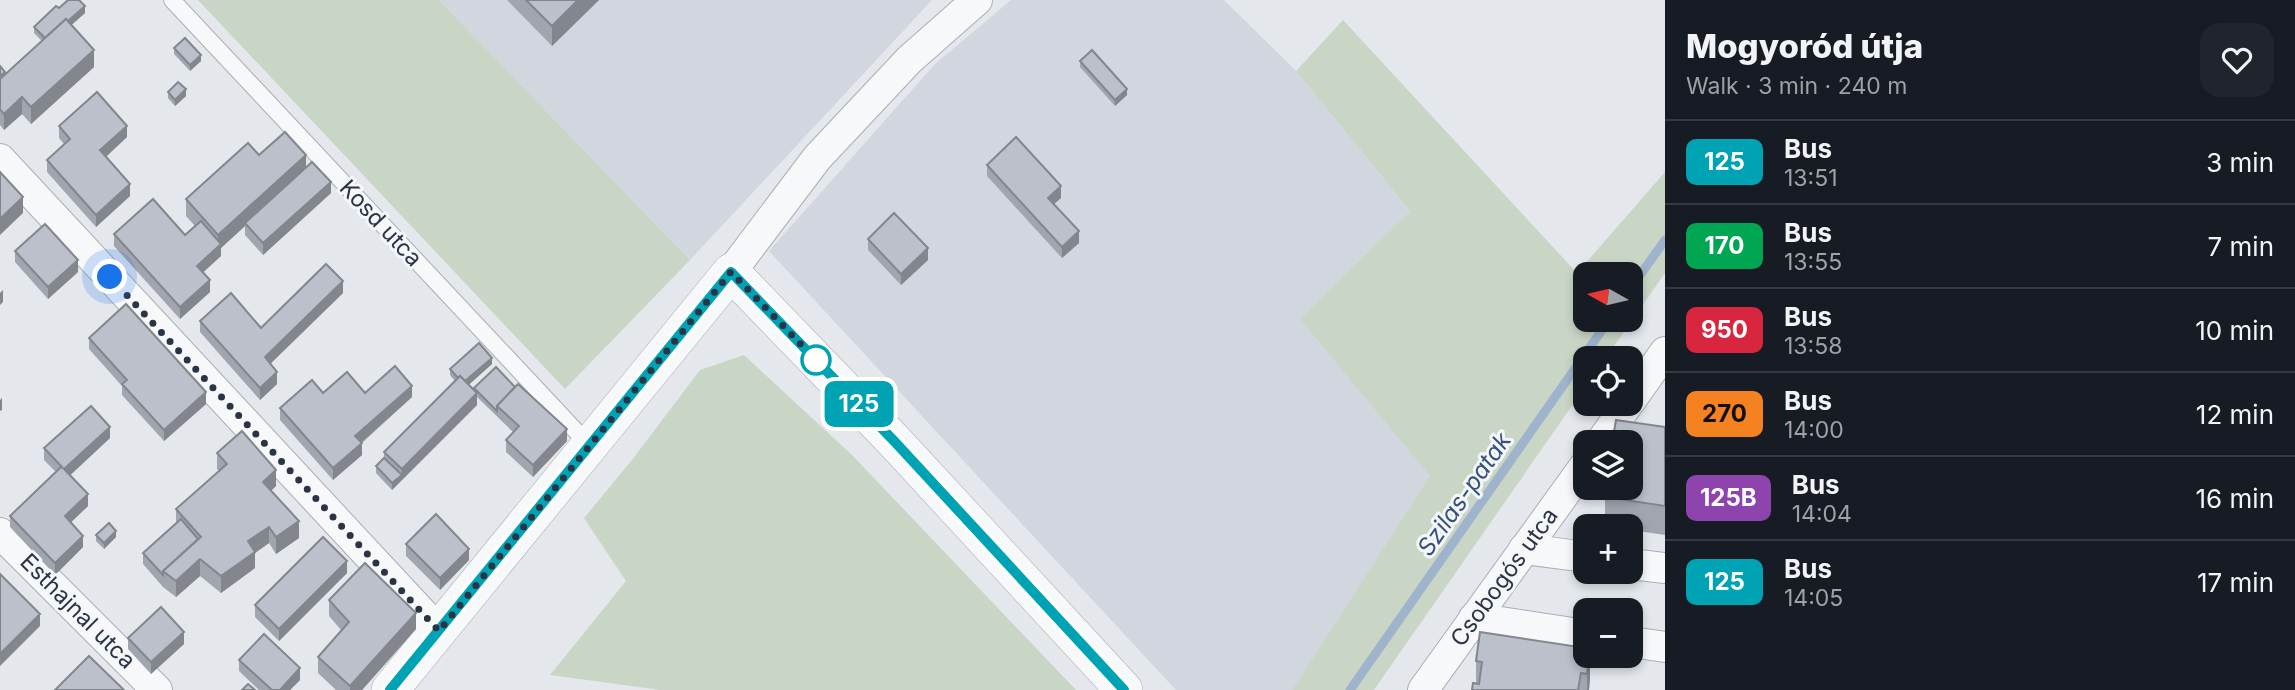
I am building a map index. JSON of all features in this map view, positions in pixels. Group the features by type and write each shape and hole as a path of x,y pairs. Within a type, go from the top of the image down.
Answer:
{"street":[{"path":"390,690 731,272 817,158 909,60 976,1"},
{"path":"0,159 439,631"},
{"path":"731,272 895,442 1124,690"},
{"path":"1643,383 1665,352"},
{"name":"Csobogós utca","path":"1423,690 1573,482"},
{"name":"Esthajnal utca","path":"0,533 157,690"},
{"path":"1524,549 1573,555"},
{"path":"1643,565 1665,568"},
{"path":"1474,618 1573,633"},
{"path":"1643,644 1665,647"}],"lane":[{"name":"Kosd utca","path":"172,0 590,446"}],"shaded area":[{"path":"439,0 932,0 690,260"},
{"path":"1011,0 1224,0 1296,71 1410,211 1300,319 1431,475 1292,690 1176,690 769,251 935,64"}],"green space":[{"path":"198,0 439,0 690,260 565,389"},
{"path":"1343,20 1573,269 1573,332 1624,332 1614,346 1573,346 1573,404 1374,690 1292,690 1430,476 1300,319 1410,211 1296,71"},
{"path":"1665,172 1665,273 1643,305 1643,262 1587,262"},
{"path":"744,355 852,455 1076,690 661,690 550,675 626,581 584,518 700,370"}],"building":[{"path":"68,0 79,0 85,6 45,38 34,27 56,6 59,8"},
{"path":"526,0 578,0 552,26"},
{"path":"66,19 94,50 31,107 22,97 4,114 0,109 0,79"},
{"path":"185,38 201,55 190,65 174,48"},
{"path":"1092,50 1127,89 1115,100 1080,61"},
{"path":"178,82 186,89 175,100 168,92"},
{"path":"97,92 127,126 100,150 130,184 96,215 47,160 70,139 59,126"},
{"path":"285,132 306,155 218,235 186,199 248,143 259,155"},
{"path":"1016,137 1061,186 1048,198 1079,231 1062,247 987,165"},
{"path":"312,162 331,182 263,243 245,223"},
{"path":"0,172 23,197 0,219"},
{"path":"153,199 185,235 201,221 221,244 197,266 210,280 180,307 114,234"},
{"path":"894,213 928,248 901,274 868,239"},
{"path":"45,224 78,260 48,287 15,251"},
{"path":"326,264 343,281 265,357 277,372 260,388 200,321 231,293 261,328"},
{"path":"126,304 206,392 164,430 122,384 127,380 89,338"},
{"path":"479,343 492,358 465,381 460,376 458,378 450,369"},
{"path":"395,366 412,386 355,436 362,443 333,468 280,408 312,380 323,393 347,372 365,393"},
{"path":"496,367 515,387 497,406 497,411 474,388"},
{"path":"460,376 477,393 402,469 384,452"},
{"path":"518,384 567,429 533,465 506,440 519,426 497,406"},
{"path":"91,406 110,427 64,469 88,494 65,516 83,536 55,563 10,516 63,468 44,448"},
{"path":"1616,420 1665,427 1665,506 1625,500 1643,500 1643,430 1614,430"},
{"path":"242,431 276,470 263,482 299,521 276,537 269,527 248,541 255,552 221,576 200,559 176,581 163,571 201,537 176,509 227,464 217,453"},
{"path":"384,458 402,475 392,483 376,466"},
{"path":"436,514 469,549 440,578 406,544"},
{"path":"181,519 198,539 163,571 163,575 143,553"},
{"path":"109,523 116,531 104,543 96,535"},
{"path":"323,537 347,561 279,629 255,605"},
{"path":"365,563 416,613 350,686 318,657 349,622 329,600"},
{"path":"0,574 40,614 0,654"},
{"path":"161,607 184,632 151,662 128,638"},
{"path":"1480,632 1573,646 1573,668 1588,668 1587,674 1581,673 1578,690 1472,690 1473,683 1479,684 1482,662 1476,661"},
{"path":"264,634 300,668 280,690 272,690 239,660"},
{"path":"89,656 124,690 55,690"},
{"path":"248,684 255,690 242,690"}],"waterway":[{"name":"Szilas-patak","path":"1643,271 1665,240"},
{"name":"Szilas-patak","path":"1350,690 1601,332"}],"bus line":[{"name":"125","path":"390,690 731,272 895,442 1124,690"}],"route":[{"path":"110,277 439,631 731,272 818,362 816,360"}]}
